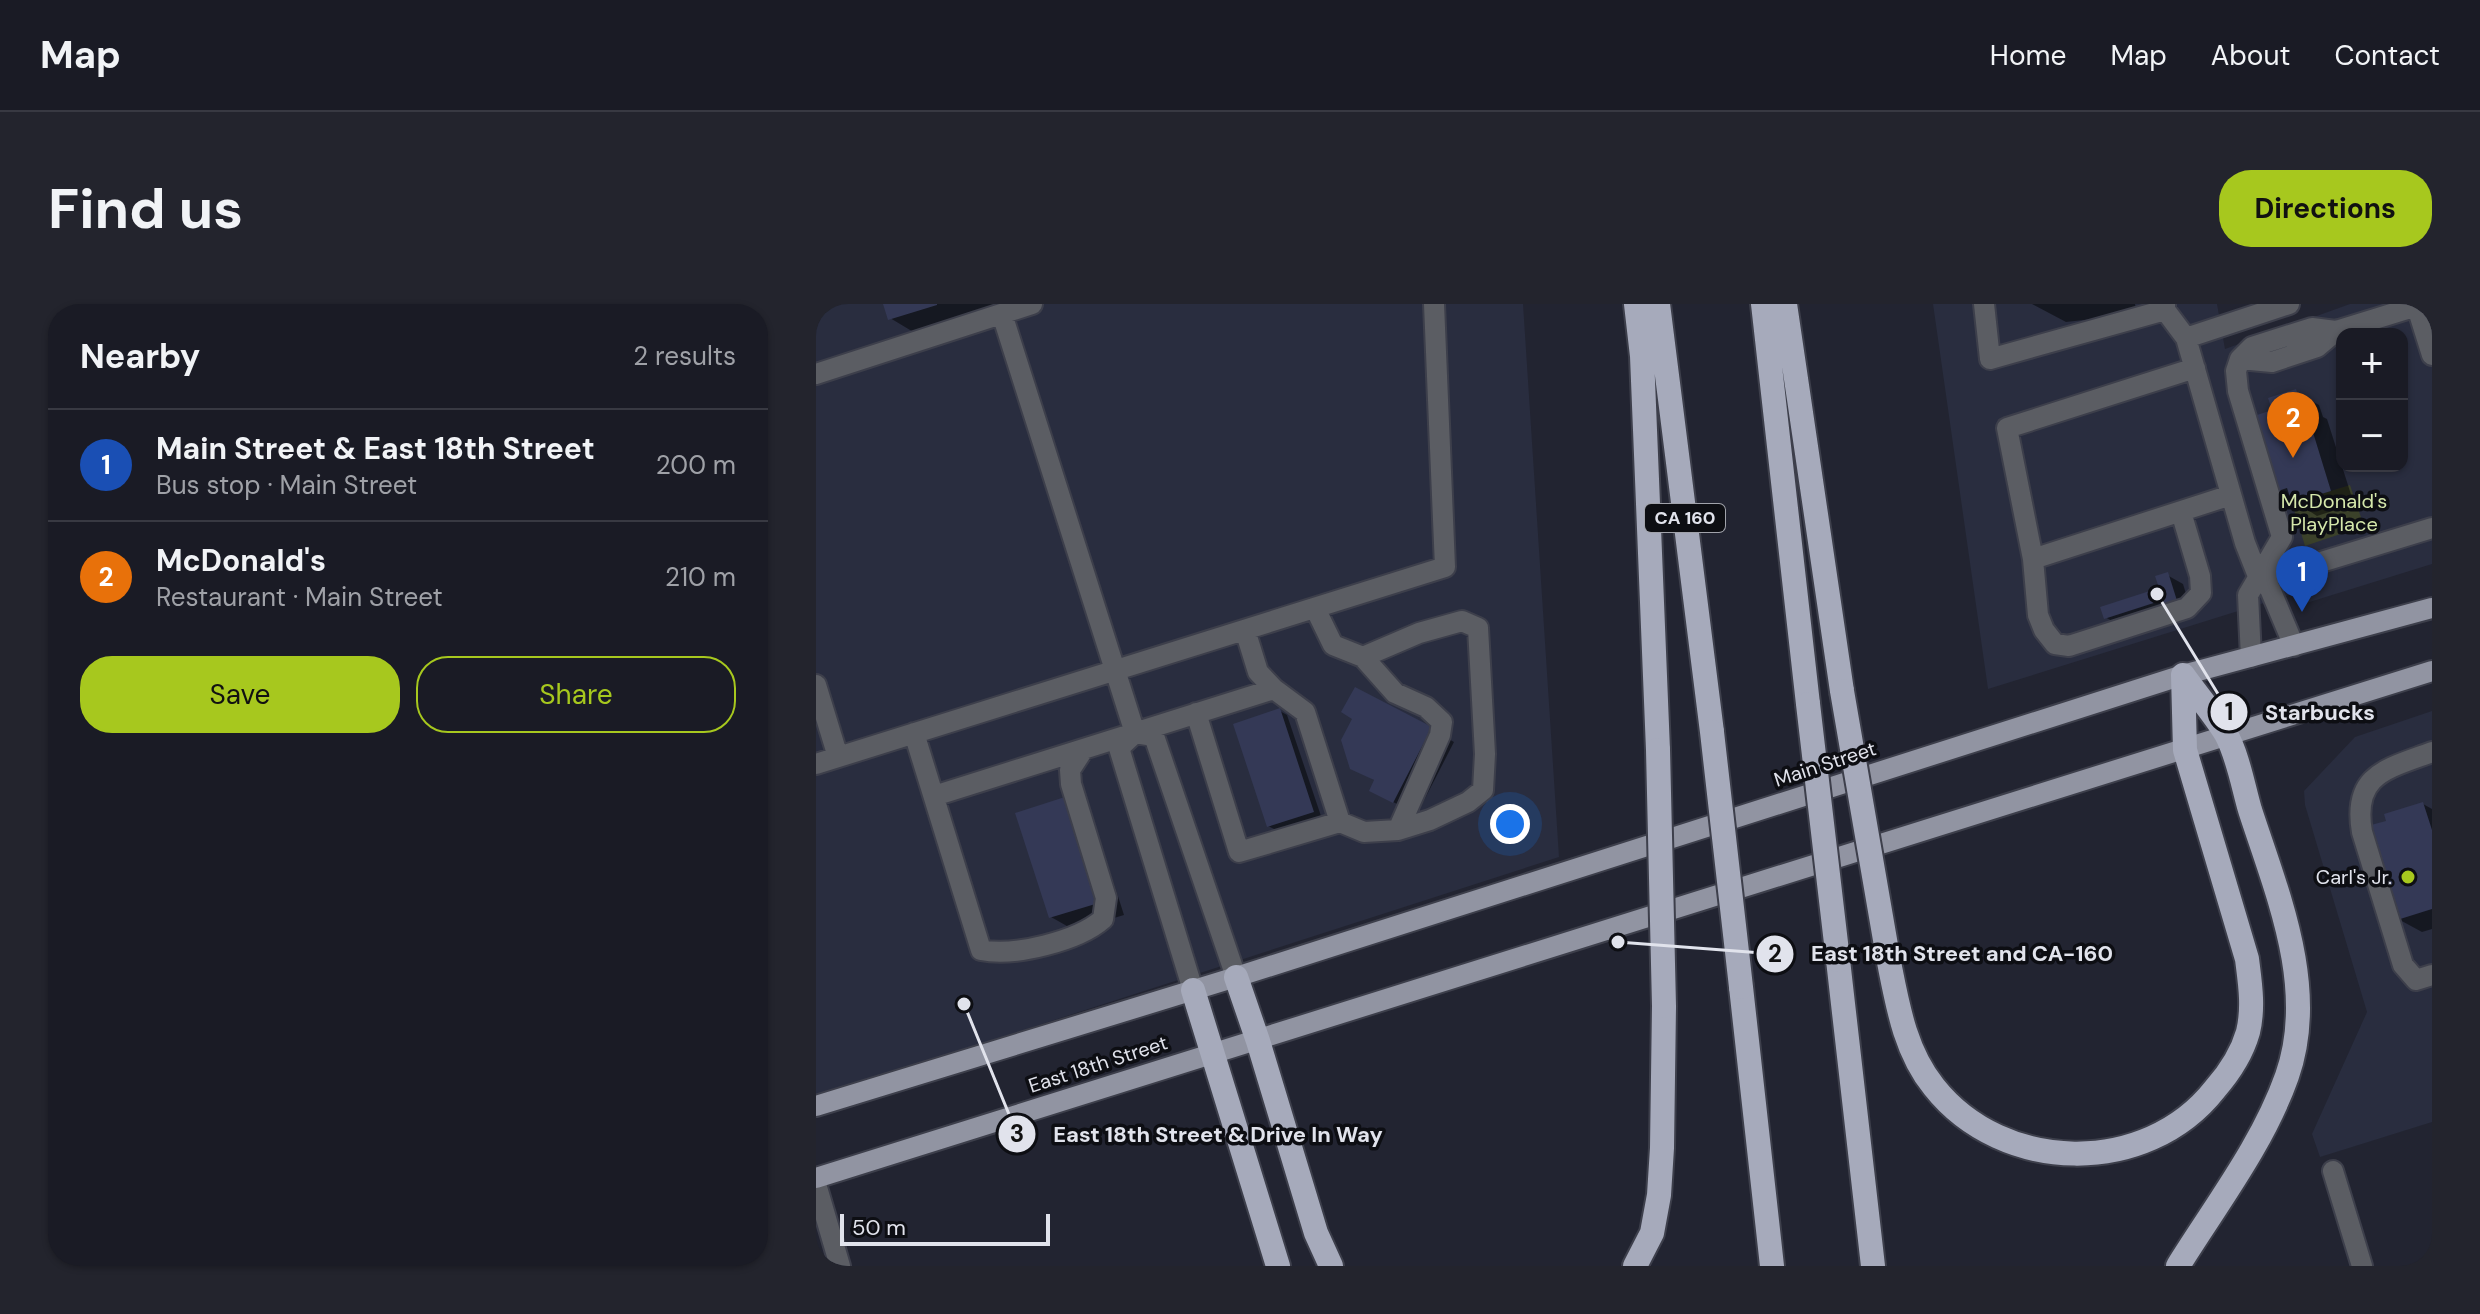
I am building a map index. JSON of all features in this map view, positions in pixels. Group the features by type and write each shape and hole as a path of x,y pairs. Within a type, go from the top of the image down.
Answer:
{"highway":[{"path":"1635,1266 1652,1233 1659,1195 1664,1006 1658,750 1643,372 1636,304"},
{"name":"CA 160","path":"1658,304 1712,732 1772,1266"},
{"path":"1763,304 1873,1266"},
{"path":"1785,304 1842,691 1899,1014 1913,1053 1941,1095 1957,1112 1988,1133 2024,1147 2060,1154 2087,1153 2137,1146 2171,1129 2205,1103 2231,1070 2248,1032 2252,995 2247,959 2185,750 2183,675"},
{"path":"2178,1266 2273,1109 2288,1074 2298,1029 2298,989 2280,902 2227,736 2183,675"},
{"path":"1236,977 1316,1233 1331,1266"},
{"path":"1193,990 1278,1266"}],"main road":[{"name":"Main Street","path":"1236,977 2183,675 2432,608"},
{"path":"1258,1041 2432,671"},
{"name":"East 18th Street","path":"816,1106 1236,977"},
{"name":"East 18th Street","path":"816,1178 1258,1041"}],"street":[{"path":"816,374 1032,304"},
{"path":"816,764 1445,567 1434,304"},
{"path":"1984,304 1990,359 2165,307 2186,338 2258,576 2270,589 2294,646"},
{"path":"2186,338 2289,304"},
{"path":"2251,657 2248,595 2282,537 2238,391 2236,371 2240,359 2252,347 2312,328 2336,331 2416,305 2432,355"},
{"path":"1002,314 1135,733"},
{"path":"2181,512 2200,576 2201,593 2187,608 2069,646 2055,644 2044,630 2038,615 2033,559 2007,428 2195,368"},
{"path":"2033,559 2231,495"},
{"path":"2258,576 2295,570 2432,528"},
{"path":"1315,608 1333,645 1363,657 1395,693 1426,707 1442,722 1440,735 1398,830"},
{"path":"1196,713 1239,852 1340,822 1364,832 1398,830 1430,820 1468,802 1483,790 1485,754 1478,628 1462,621 1419,633 1363,657"},
{"path":"1245,630 1258,672 1274,689 1305,712 1340,822"},
{"path":"816,685 838,757"},
{"path":"934,796 1274,689"},
{"path":"914,733 981,950 996,953 1069,937 1103,919 1106,898 1071,784 1070,770 1083,750"},
{"path":"1135,733 1154,736 1236,977"},
{"path":"1135,733 1119,748 1193,990"},
{"path":"2424,978 2403,965 2362,832 2358,809 2363,790 2383,771 2432,752"},
{"path":"2333,1171 2362,1266"},
{"path":"816,1184 840,1266"}],"shaded area":[{"path":"816,304 1523,304 1559,857 816,1097"},
{"path":"1933,304 2217,304 2225,349 2350,304 2432,304 2432,564 2300,605 2296,593 1988,689"},
{"path":"2432,711 2432,1122 2320,1157 2312,1134 2367,1012 2305,805 2304,791 2355,737"}],"green space":[{"name":"McDonald's PlayPlace","path":"2350,485 2364,526 2305,546 2292,503"}],"building":[{"path":"883,304 937,304 937,305 888,320"},
{"path":"2296,389 2301,404 2304,403 2331,491 2292,503 2287,488 2275,492 2255,428 2260,426 2257,415 2272,410 2268,398"},
{"path":"2168,572 2179,607 2166,611 2163,600 2104,619 2100,607 2159,588 2155,576"},
{"path":"1355,687 1432,727 1393,803 1369,791 1374,780 1350,769 1341,740 1352,719 1341,712"},
{"path":"1280,708 1314,812 1267,827 1233,724"},
{"path":"1068,796 1102,902 1049,918 1015,813"},
{"name":"Carl's Jr.","path":"2423,802 2432,830 2432,909 2397,920 2373,845 2377,844 2371,825 2386,821 2384,814"}],"place":[{"name":"McDonald's","path":"2293,458"},
{"name":"Starbucks","path":"2157,594"},
{"name":"Main Street & East 18th Street","path":"2302,612"},
{"name":"Carl's Jr.","path":"2408,877"},
{"name":"East 18th Street and CA-160","path":"1618,942"},
{"name":"East 18th Street & Drive In Way","path":"964,1004"}]}
